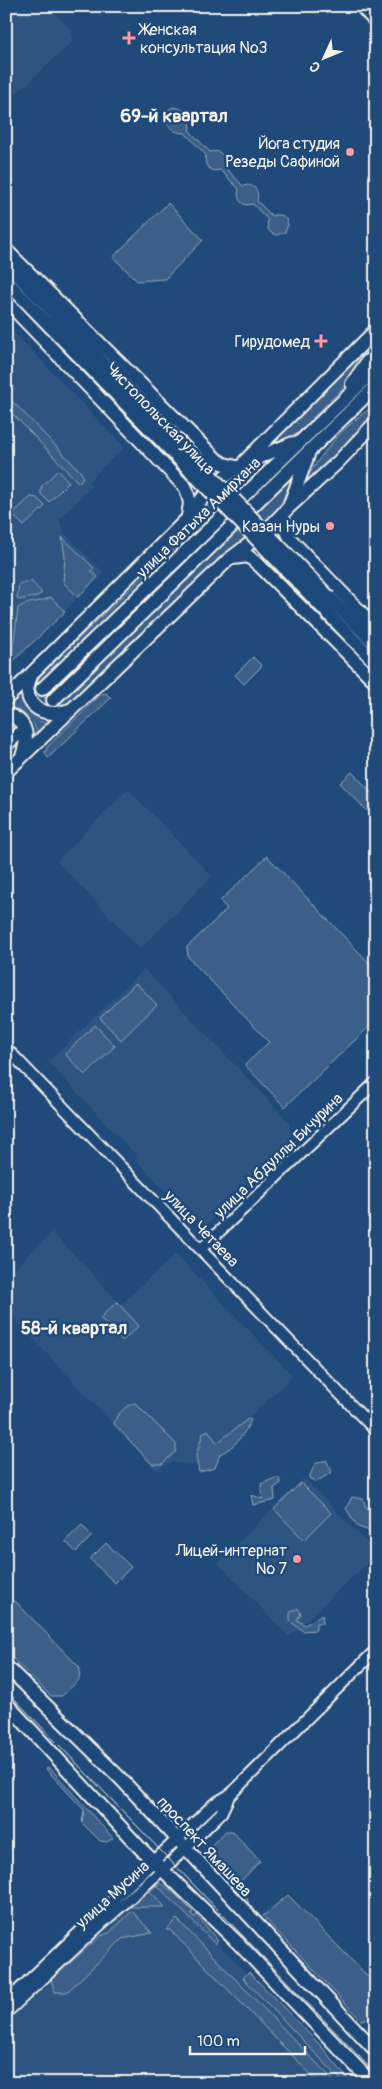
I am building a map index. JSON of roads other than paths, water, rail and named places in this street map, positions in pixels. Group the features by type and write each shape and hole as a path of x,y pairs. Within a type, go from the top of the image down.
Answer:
{"main road":[{"path":"361,6 376,22"},
{"path":"372,6 376,10"},
{"path":"6,250 220,462 239,466 300,440"},
{"name":"Чистопольская улица","path":"6,262 155,426 324,601 376,663"},
{"name":"Чистопольская улица","path":"6,281 155,426"},
{"path":"6,301 164,465 188,493 190,503 187,519"},
{"path":"6,699 187,519 210,488 239,466 376,330"},
{"path":"338,405 368,362 376,354"},
{"name":"улица Фатыха Амирхана","path":"42,690 376,369"},
{"name":"улица Фатыха Амирхана","path":"53,700 376,386"},
{"path":"352,409 376,398"},
{"path":"6,772 228,560 251,544 338,462 376,422"},
{"path":"164,465 177,467 186,462 192,452 192,435"},
{"path":"310,451 286,510 284,525 291,540 376,628"},
{"path":"228,560 248,556 289,593 376,682"},
{"path":"289,593 286,583 288,574 293,566 308,562 316,566"},
{"name":"Чистопольская улица","path":"324,601 376,645"},
{"path":"34,670 28,687 30,700 34,706 46,713 55,714 72,709"},
{"path":"7,720 20,721 26,731 27,744 21,758"},
{"path":"6,744 18,734"},
{"name":"проспект Ямашева","path":"6,1666 120,1778 376,2051"},
{"path":"6,1704 91,1796 372,2083"}],"street":[{"name":"улица Четаева","path":"6,1048 376,1431"},
{"name":"улица Абдуллы Бичурина","path":"201,1249 376,1082"},
{"name":"улица Мусина","path":"6,2013 181,1844 223,1811 231,1794 376,1650"},
{"name":"улица Мусина","path":"6,2002 159,1865"}],"tunnel":[{"path":"8,723 42,689"},
{"path":"18,734 49,704"}],"tram line":[{"path":"6,1690 376,2074"}],"place":[{"name":"Женская консультация №3","path":"129,38"},
{"name":"Йога студия Резеды Сафиной","path":"350,152"},
{"name":"Гирудомед","path":"321,341"},
{"name":"Казан Нуры","path":"330,526"},
{"name":"Лицей-интернат № 7","path":"297,1559"}],"district":[{"name":"69-й квартал","path":"174,115"},
{"name":"58-й квартал","path":"74,1327"}]}
